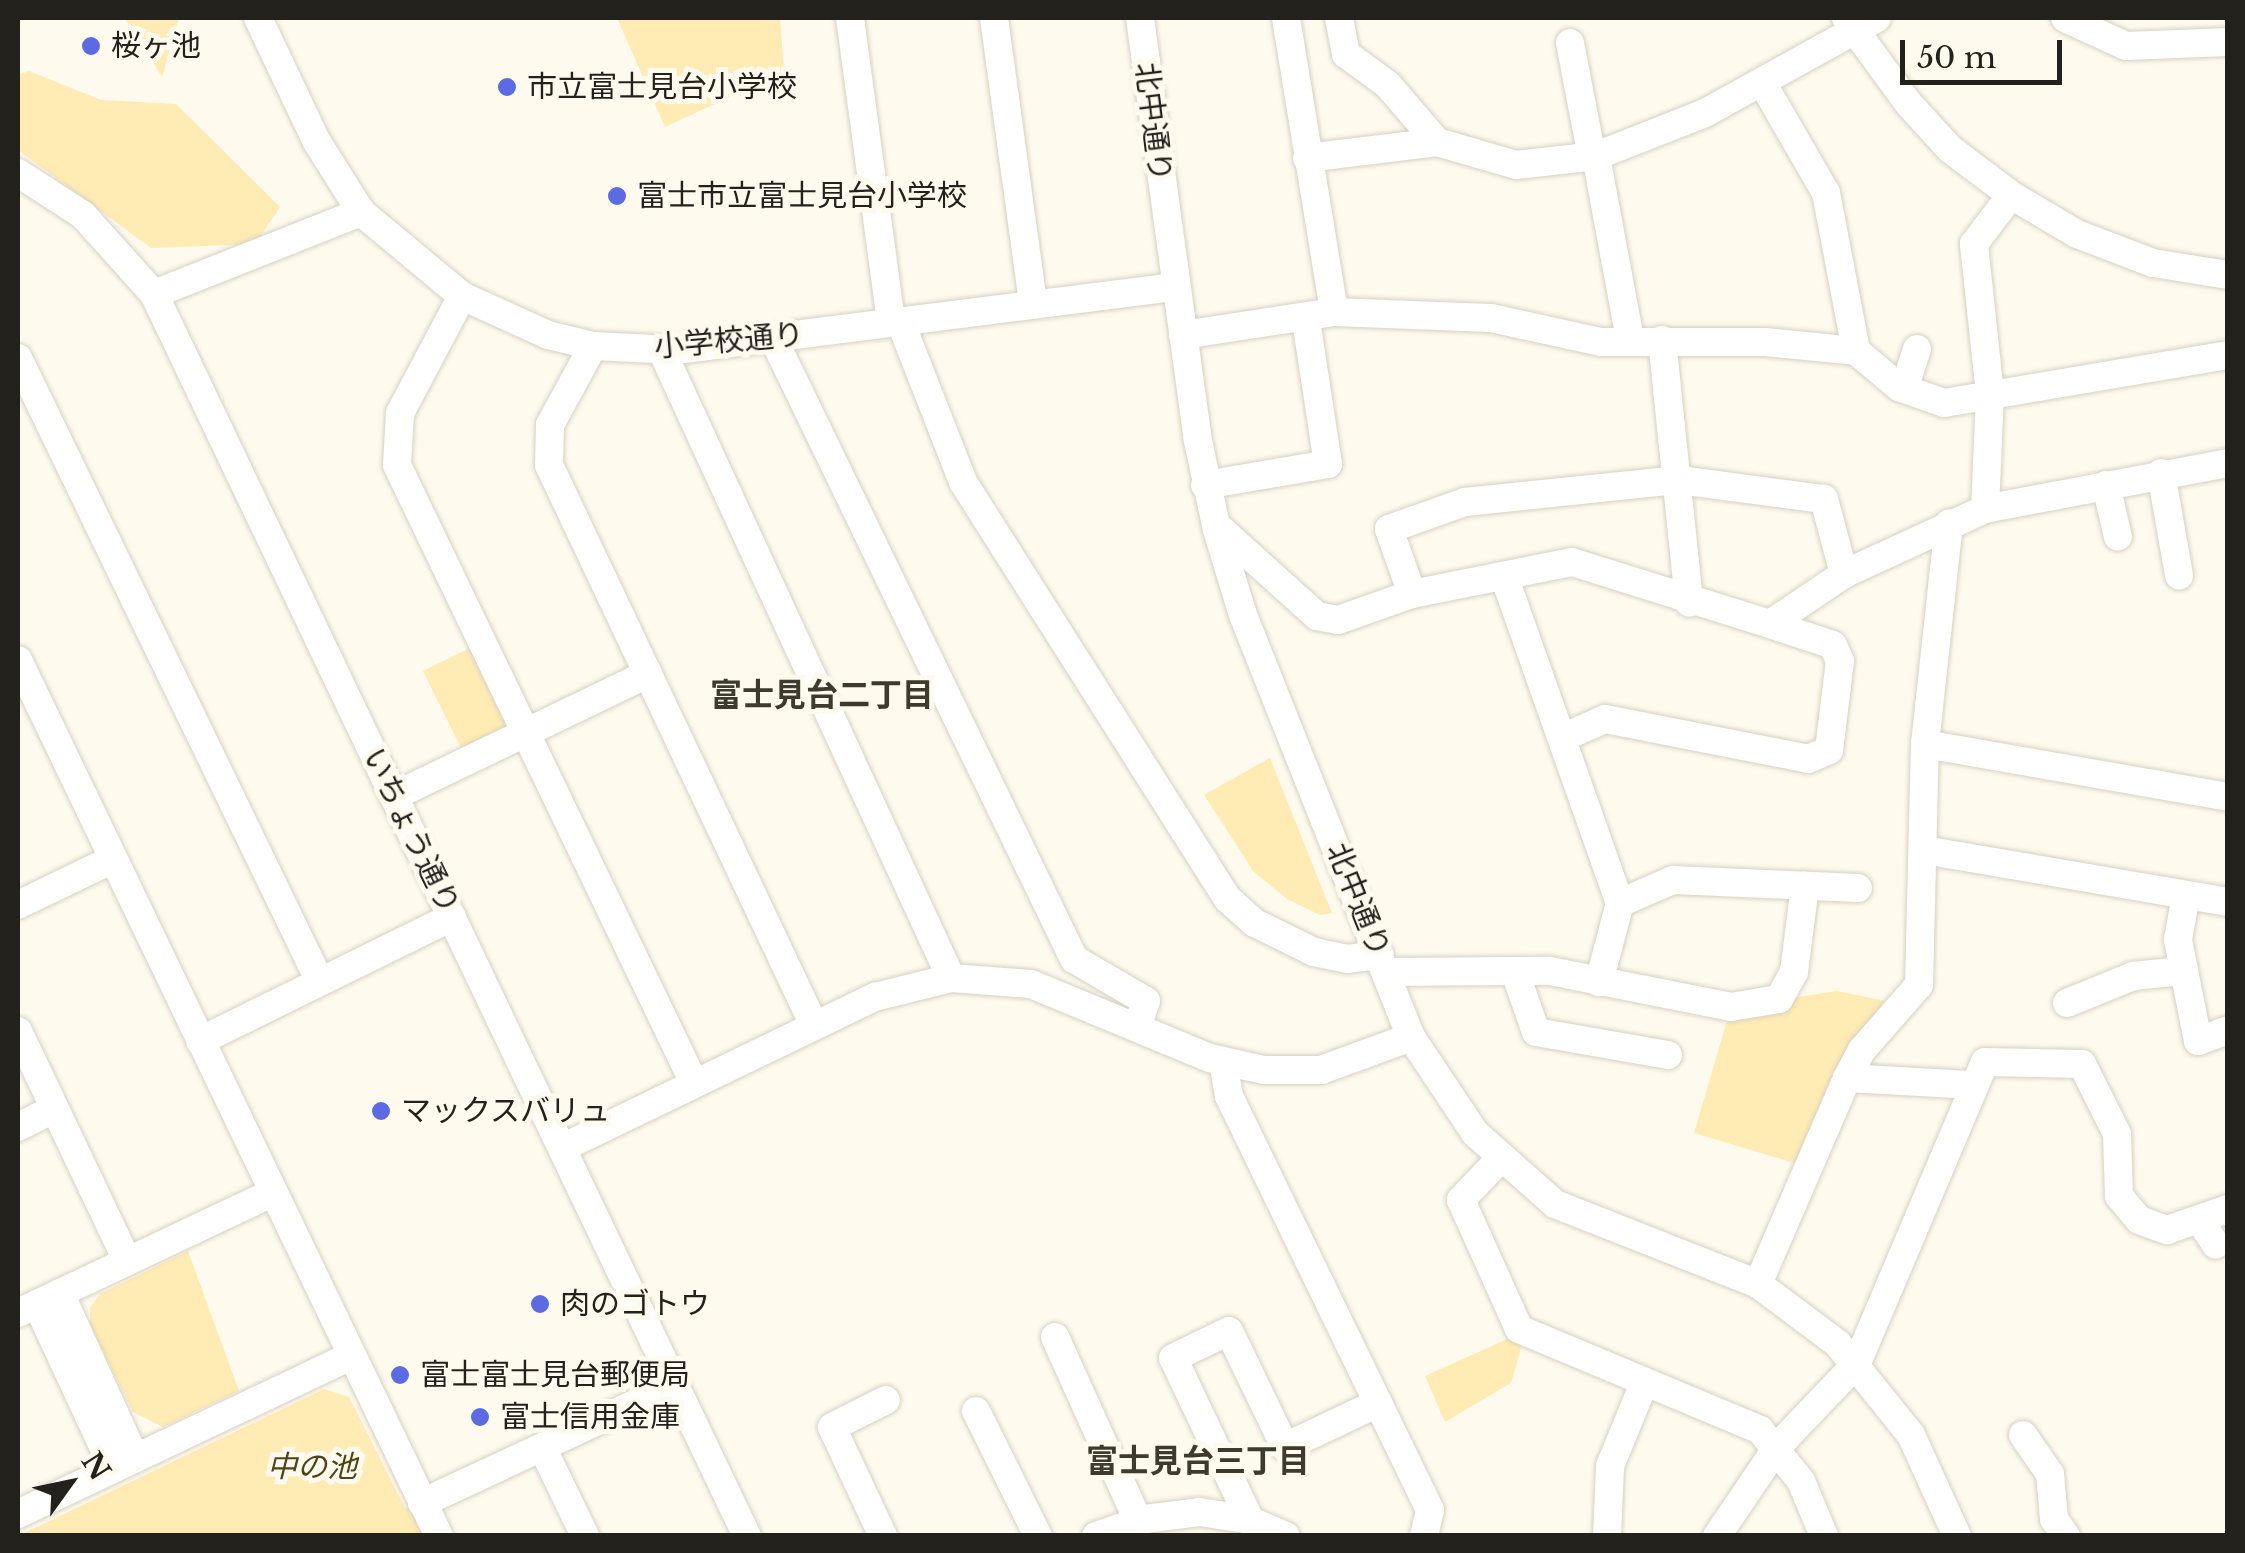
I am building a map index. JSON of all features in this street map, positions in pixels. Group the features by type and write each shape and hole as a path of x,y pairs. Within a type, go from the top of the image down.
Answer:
{"street":[{"name":"小学校通り","path":"258,18 317,142 361,212 462,296 548,335 593,346 662,351 774,340 1032,301 1175,287"},
{"path":"850,18 896,321 963,482 1228,899 1255,923 1314,952 1384,963 1516,975 1550,971 1731,1007 1779,999 1794,972 1805,886"},
{"path":"994,18 1032,301"},
{"name":"北中通り","path":"1140,18 1175,287 1206,485 1216,524 1243,615 1411,1037 1444,1093 1500,1159 1555,1204 1758,1284 1810,1319 1857,1362 1911,1435 1957,1536"},
{"path":"1286,18 1334,312"},
{"path":"1339,18 1346,54 1388,85 1437,142"},
{"path":"2065,18 2126,46 2228,42"},
{"path":"1308,158 1437,142 1516,164 1594,156 1763,84 1860,22 1950,149 2010,195 2077,234 2154,263 2228,275"},
{"path":"1570,43 1630,338"},
{"path":"1763,84 1826,193 1856,351"},
{"name":"いちょう通り","path":"18,173 83,215 154,294 748,1536"},
{"path":"1985,509 1990,394 1974,244 2010,195"},
{"path":"154,294 361,212"},
{"path":"462,296 400,412 398,465 694,1083"},
{"path":"1183,336 1306,320 1334,312 1492,318 1601,342 1630,338 1856,351 1904,389 1944,403 2228,354"},
{"path":"1206,485 1328,464 1306,320"},
{"path":"774,340 1074,960 1146,1001 1137,1027"},
{"path":"1662,340 1689,602"},
{"path":"593,346 550,425 549,465 814,1025"},
{"path":"1904,389 1917,349"},
{"path":"662,351 951,978"},
{"path":"18,358 320,982"},
{"path":"1770,624 1844,574 1985,509 2228,462"},
{"path":"2160,473 2179,575"},
{"path":"1412,594 1389,529 1465,502 1679,480 1824,499 1844,574"},
{"path":"2106,485 2118,536"},
{"path":"1758,1284 1847,1078 1919,985 1925,744 1949,523"},
{"path":"1216,524 1317,616 1338,620 1412,594 1572,562 1833,645 1840,661 1829,750 1808,759 1606,719 1562,738"},
{"path":"1504,576 1620,903 1599,982"},
{"path":"18,660 439,1536"},
{"path":"394,796 648,674"},
{"path":"1925,744 2228,797"},
{"path":"1924,850 2228,902"},
{"path":"18,905 112,859"},
{"path":"1620,903 1673,880 1858,888"},
{"path":"2186,895 2178,940 2198,1041 2228,1030"},
{"path":"200,1041 452,917"},
{"path":"2067,1003 2133,976 2183,971"},
{"path":"1516,975 1536,1032 1668,1055"},
{"path":"562,1148 903,986 951,978 1031,984 1223,1062 1264,1070 1321,1070 1411,1037"},
{"path":"18,1031 127,1261"},
{"path":"1223,1062 1229,1096 1430,1510 1424,1536"},
{"path":"1717,1536 1778,1446 1857,1362 1986,1062 2082,1064 2116,1134 2119,1196 2139,1220 2167,1230 2209,1234 2228,1209"},
{"path":"1847,1078 1974,1085"},
{"path":"18,1128 54,1109"},
{"path":"1500,1159 1462,1200 1519,1329 1760,1430 1778,1446 1824,1536"},
{"path":"124,1463 38,1303 272,1192"},
{"path":"1250,1520 1173,1358 1229,1332 1285,1447 1378,1403"},
{"path":"1056,1337 1138,1521"},
{"path":"18,1514 350,1356"},
{"path":"1607,1536 1610,1466 1644,1383"},
{"path":"422,1503 676,1385"},
{"path":"883,1536 832,1427 886,1400"},
{"path":"976,1411 1038,1536"},
{"path":"2022,1435 2050,1474 2054,1519 2066,1536"},
{"path":"542,1447 585,1536"},
{"path":"1096,1536 1138,1521 1199,1512 1250,1520 1286,1536"}],"green space":[{"path":"125,18 179,18 162,77"},
{"path":"617,18 780,18 784,72 665,127"},
{"path":"29,71 101,100 176,104 280,207 255,244 151,248 18,150 18,75"},
{"path":"474,646 509,719 506,734 464,754 423,671"},
{"path":"1270,758 1332,913 1320,915 1287,899 1254,872 1204,795"},
{"path":"1837,991 1891,1002 1801,1165 1694,1133 1731,1007"},
{"path":"188,1251 239,1391 163,1427 133,1412 90,1324 90,1308 100,1294"},
{"path":"1512,1337 1523,1341 1511,1383 1445,1422 1425,1376"},
{"name":"中の池","path":"324,1389 349,1397 405,1508 414,1508 429,1535 18,1536"}],"place":[{"name":"桜ヶ池","path":"91,46"},
{"name":"市立富士見台小学校","path":"507,87"},
{"name":"富士市立富士見台小学校","path":"617,196"},
{"name":"マックスバリュ","path":"381,1111"},
{"name":"肉のゴトウ","path":"540,1304"},
{"name":"富士富士見台郵便局","path":"400,1375"},
{"name":"富士信用金庫","path":"480,1417"}],"district":[{"name":"富士見台二丁目","path":"822,695"},
{"name":"富士見台三丁目","path":"1198,1461"}]}
